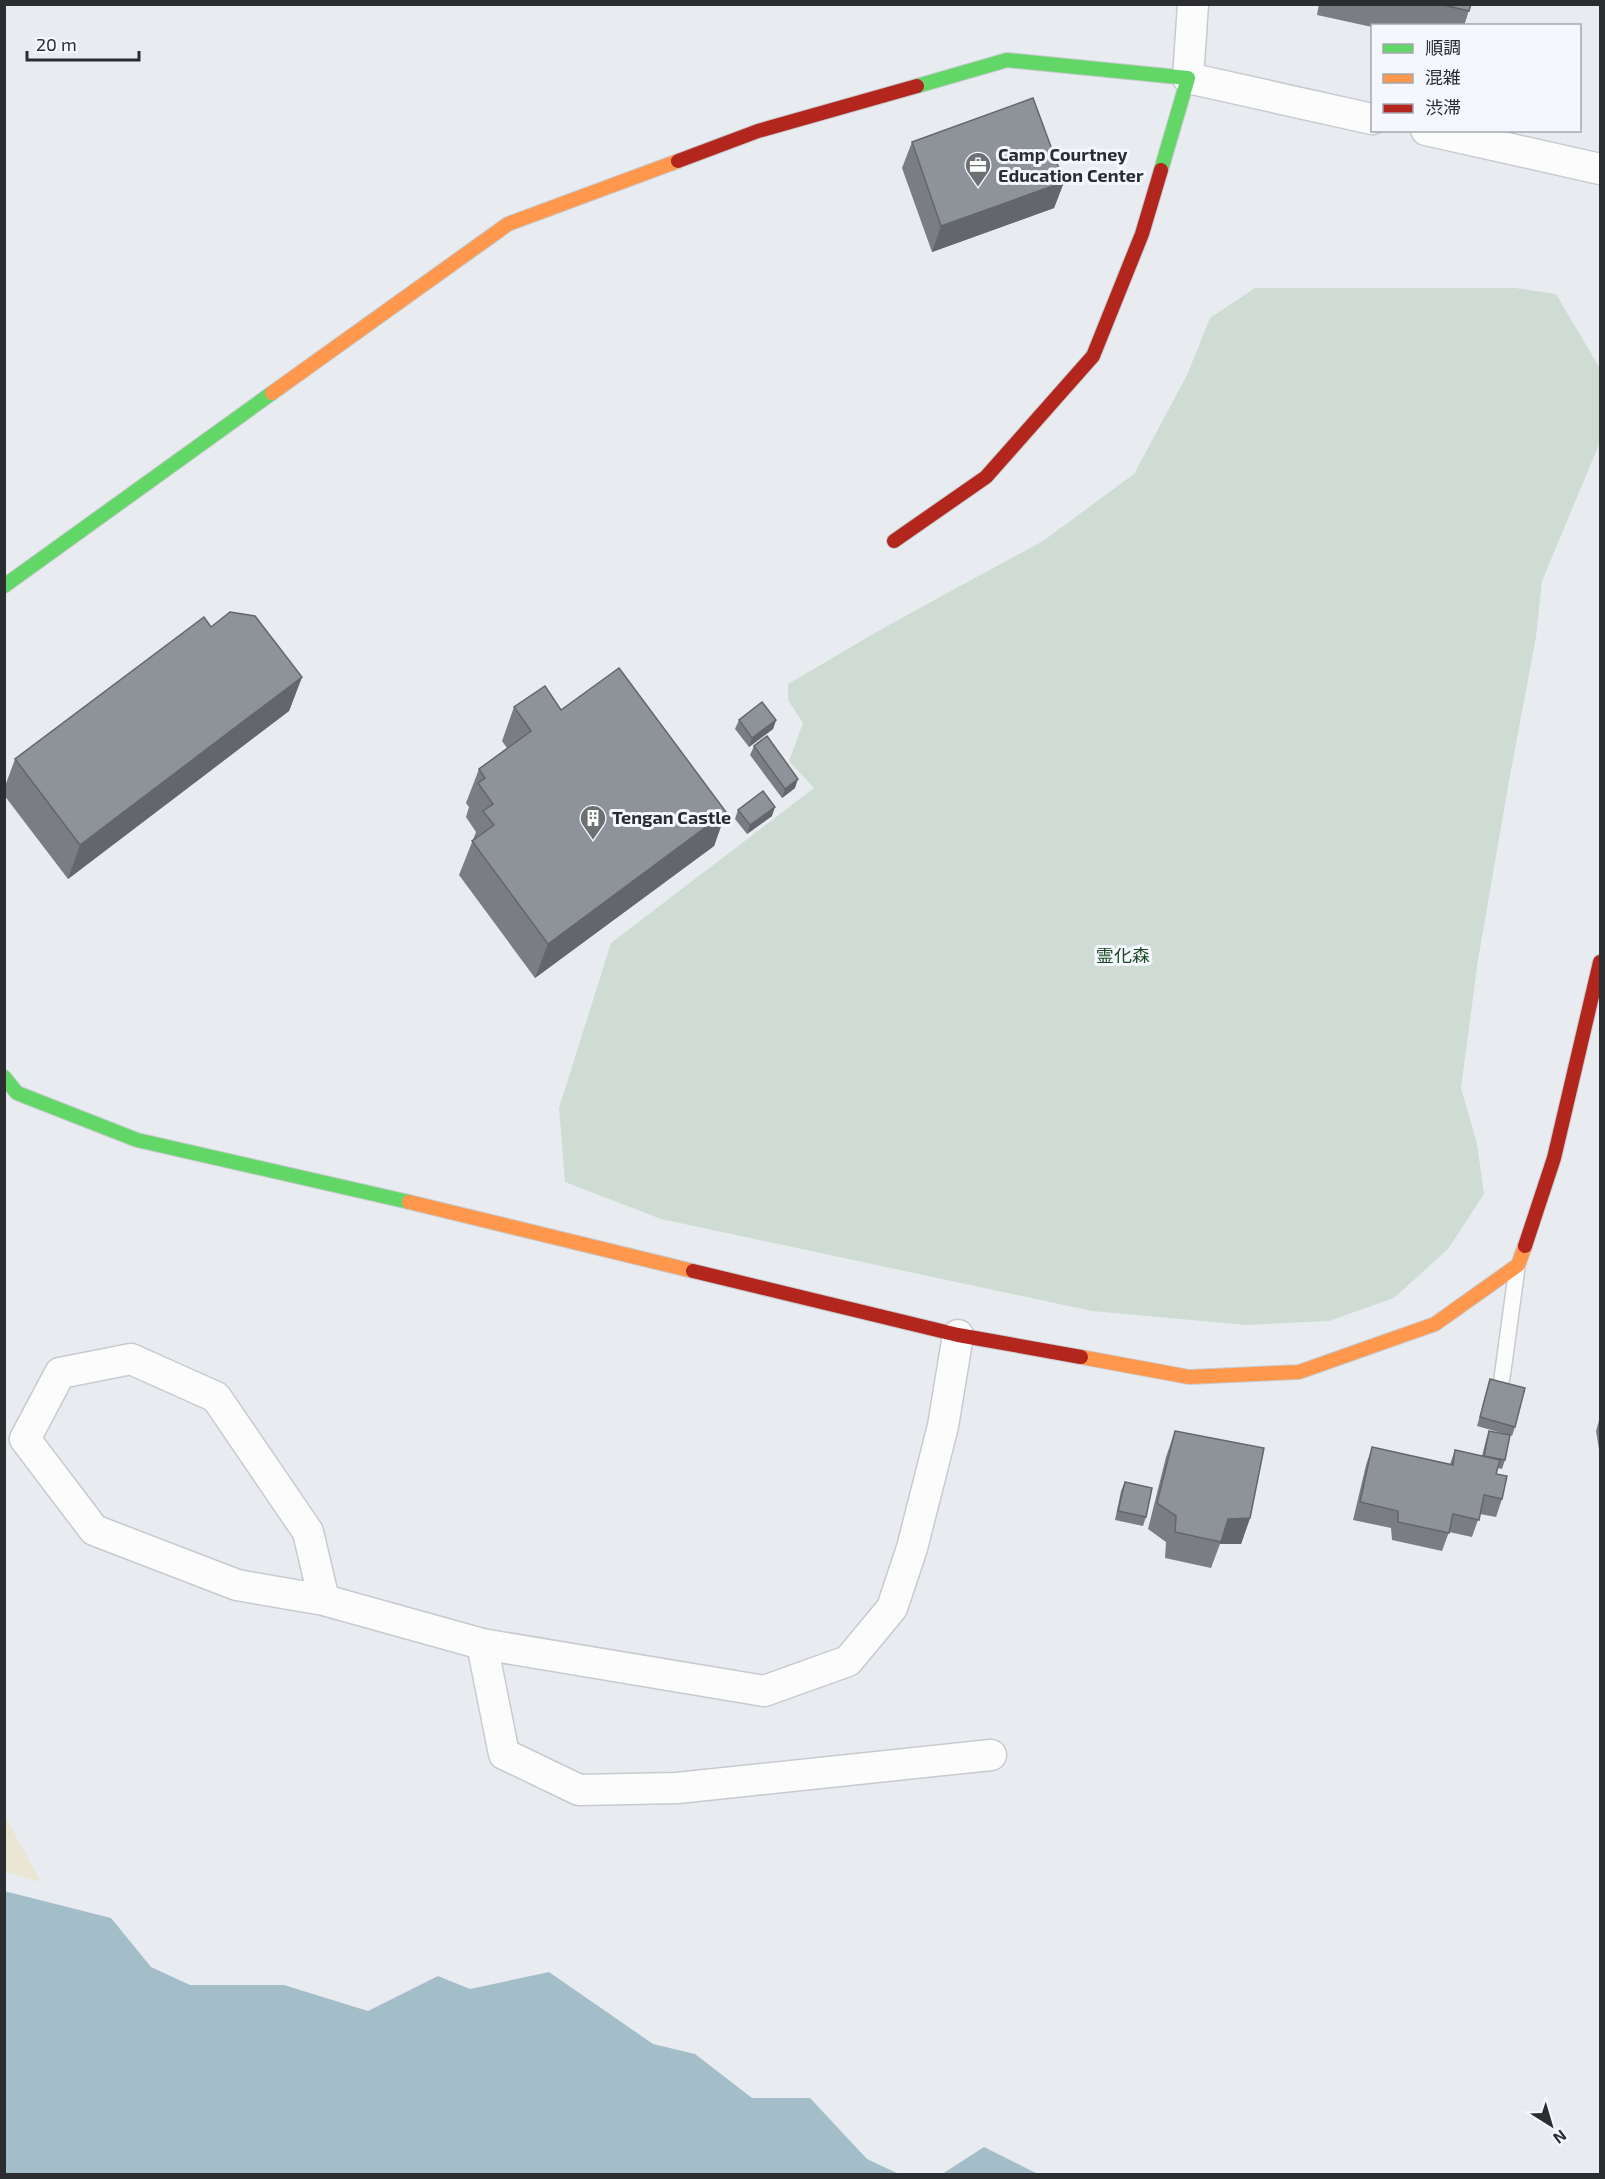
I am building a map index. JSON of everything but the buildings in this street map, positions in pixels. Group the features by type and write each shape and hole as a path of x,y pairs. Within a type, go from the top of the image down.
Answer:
{"street":[{"path":"894,541 986,477 1093,356 1142,234 1188,78 1193,4"},
{"path":"4,586 508,224 758,130 1007,60 1188,78 1371,119"},
{"path":"1435,132 1600,169"},
{"path":"4,1077 17,1093 137,1140 331,1183 958,1335 1189,1377 1299,1372 1435,1324 1518,1265 1554,1158 1594,1022 1600,962"},
{"path":"324,1600 308,1532 216,1397 131,1359 60,1373 25,1439 94,1530 237,1585 324,1600 482,1644 764,1691 848,1661 892,1608 912,1548 943,1426 958,1335"},
{"path":"482,1644 504,1754 579,1790 676,1788 991,1755"}],"lane":[{"path":"1502,1378 1518,1265"}],"green space":[{"name":"霊化森","path":"1255,288 1515,288 1556,294 1599,367 1600,442 1542,581 1536,637 1478,960 1461,1088 1477,1144 1484,1194 1448,1249 1394,1298 1329,1321 1246,1325 1092,1311 661,1219 565,1182 559,1108 611,943 814,788 789,761 803,723 788,700 788,684 887,626 1043,541 1134,474 1187,375 1210,318"}],"sand":[{"path":"5,1816 41,1882 5,1872"}],"water":[{"path":"4,1891 111,1918 151,1967 190,1985 284,1985 368,2011 438,1976 470,1989 549,1972 653,2044 695,2054 752,2098 810,2098 867,2159 899,2174 5,2174"},
{"path":"984,2147 1038,2174 942,2174"}],"traffic: fast":[{"path":"917,86 1007,60 1188,78 1161,170"},
{"path":"4,586 272,393"},
{"path":"4,1077 17,1093 137,1140 409,1202"}],"traffic: slow":[{"path":"272,393 508,224 678,161"},
{"path":"409,1202 693,1271"},
{"path":"1081,1357 1189,1377 1299,1372 1435,1324 1518,1265 1525,1246"}],"traffic: jam":[{"path":"678,161 758,131 917,86"},
{"path":"894,541 986,477 1093,356 1142,234 1161,170"},
{"path":"1525,1246 1554,1158 1600,962"},
{"path":"693,1271 958,1335 1081,1357"}],"place":[{"name":"Camp Courtney Education Center","path":"978,188"},
{"name":"Tengan Castle","path":"593,841"}]}
